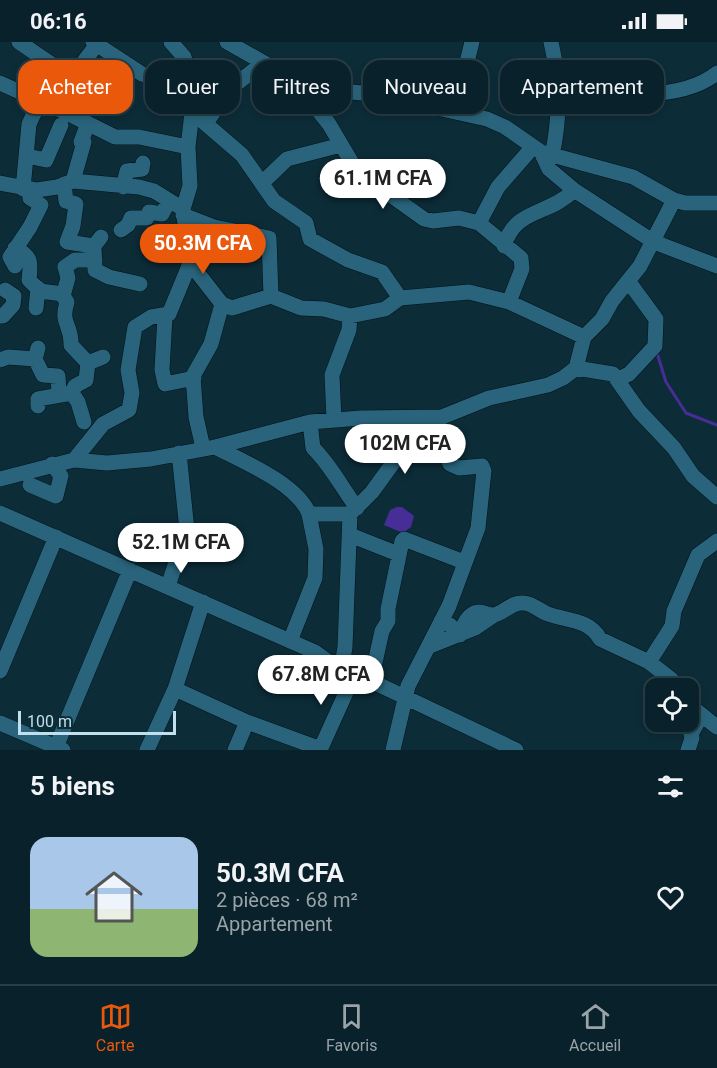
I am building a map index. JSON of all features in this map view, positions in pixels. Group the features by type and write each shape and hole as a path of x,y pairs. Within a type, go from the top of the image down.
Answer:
{"street":[{"path":"19,42 45,60"},
{"path":"171,42 185,60"},
{"path":"227,42 258,60"},
{"path":"467,60 471,42"},
{"path":"551,42 554,60"},
{"path":"85,60 96,43 145,75"},
{"path":"206,123 231,88 252,72"},
{"path":"664,90 698,84 717,73"},
{"path":"0,83 18,91"},
{"path":"10,257 30,228 40,205 30,198 27,189 29,124 34,114"},
{"path":"57,114 64,119 115,137 131,136 188,147"},
{"path":"27,156 46,160 66,114"},
{"path":"192,114 188,147 190,186 183,212 190,263 222,304 236,308 271,296 301,308 324,309 350,316 385,309 400,298 469,292 509,302 584,337"},
{"path":"195,114 242,155 274,201 306,223 310,239 348,260 382,272 400,298"},
{"path":"319,114 361,177 389,194 416,215 433,221 459,218 479,223 522,261 522,269 509,302"},
{"path":"469,114 499,123 542,152 633,177 674,201 685,203 716,199"},
{"path":"479,223 484,209 498,187 542,152 558,114"},
{"path":"87,126 81,142 84,142 82,156 68,183 66,201 76,204 73,226 67,242 96,248"},
{"path":"262,183 287,159 341,145"},
{"path":"542,152 549,169 574,190 654,242 717,266"},
{"path":"123,187 127,171 142,169 144,163"},
{"path":"0,183 27,189 68,183 145,188 169,201 183,212 214,226 269,238 271,296"},
{"path":"504,246 508,232 515,223 530,214 560,203 574,190"},
{"path":"121,230 128,225 131,218 147,218 148,212 162,214 169,201"},
{"path":"175,689 248,722 321,749 347,673 345,646 353,511 393,463 438,423 489,398 548,385 563,378 576,368 584,337 602,319 612,301 628,282 654,242 674,201"},
{"path":"96,248 95,270 109,277 140,284"},
{"path":"88,363 71,345 71,336 63,316 67,302 63,294 68,278 64,267 96,248"},
{"path":"10,257 27,253 32,264 29,280 38,288 63,294"},
{"path":"74,460 103,424 129,410 132,393 128,370 135,327 151,317 169,314 190,263"},
{"path":"617,380 629,374 655,345 656,319 628,282"},
{"path":"36,309 38,288"},
{"path":"0,316 13,305 14,296 5,290"},
{"path":"222,304 211,344 195,370 196,417 209,447 286,486 307,507 316,549 315,578 290,641"},
{"path":"165,316 162,370 165,384 194,378"},
{"path":"334,420 332,375 346,339 350,316"},
{"path":"0,360 37,354 43,375 58,376 65,394 78,402 84,422"},
{"path":"88,363 104,357"},
{"path":"38,406 38,399 65,394 86,380 88,363"},
{"path":"576,368 613,374 639,411 674,448 693,476 717,497"},
{"path":"0,478 74,460 116,462 151,459 310,422 334,420 438,423"},
{"path":"310,422 313,448 326,462 330,473 353,511"},
{"path":"393,750 404,698 460,579 464,562 478,528 484,471 482,466 478,465 459,468 450,464 438,423"},
{"path":"168,586 187,530 183,470 178,453"},
{"path":"30,485 56,496 61,476 52,464"},
{"path":"309,514 353,511"},
{"path":"0,513 315,652 347,673 371,681 516,750"},
{"path":"350,536 398,554"},
{"path":"0,670 56,537"},
{"path":"371,681 382,631 388,621 398,554 404,539 464,562"},
{"path":"649,662 672,626 674,611 698,555 717,541"},
{"path":"0,723 60,749 130,570"},
{"path":"147,750 175,689 203,602"},
{"path":"430,646 460,635 471,615 478,612 494,615 522,603 537,606 544,613 581,622 597,632 600,639 649,662 671,678"},
{"path":"441,621 450,625 460,635"},
{"path":"688,750 691,734 701,716 717,727"},
{"path":"235,750 248,722"}],"shaded area":[{"path":"402,507 414,516 411,527 403,533 384,525 390,510"}],"waterway":[{"path":"657,353 666,382 686,413 717,425"}]}
